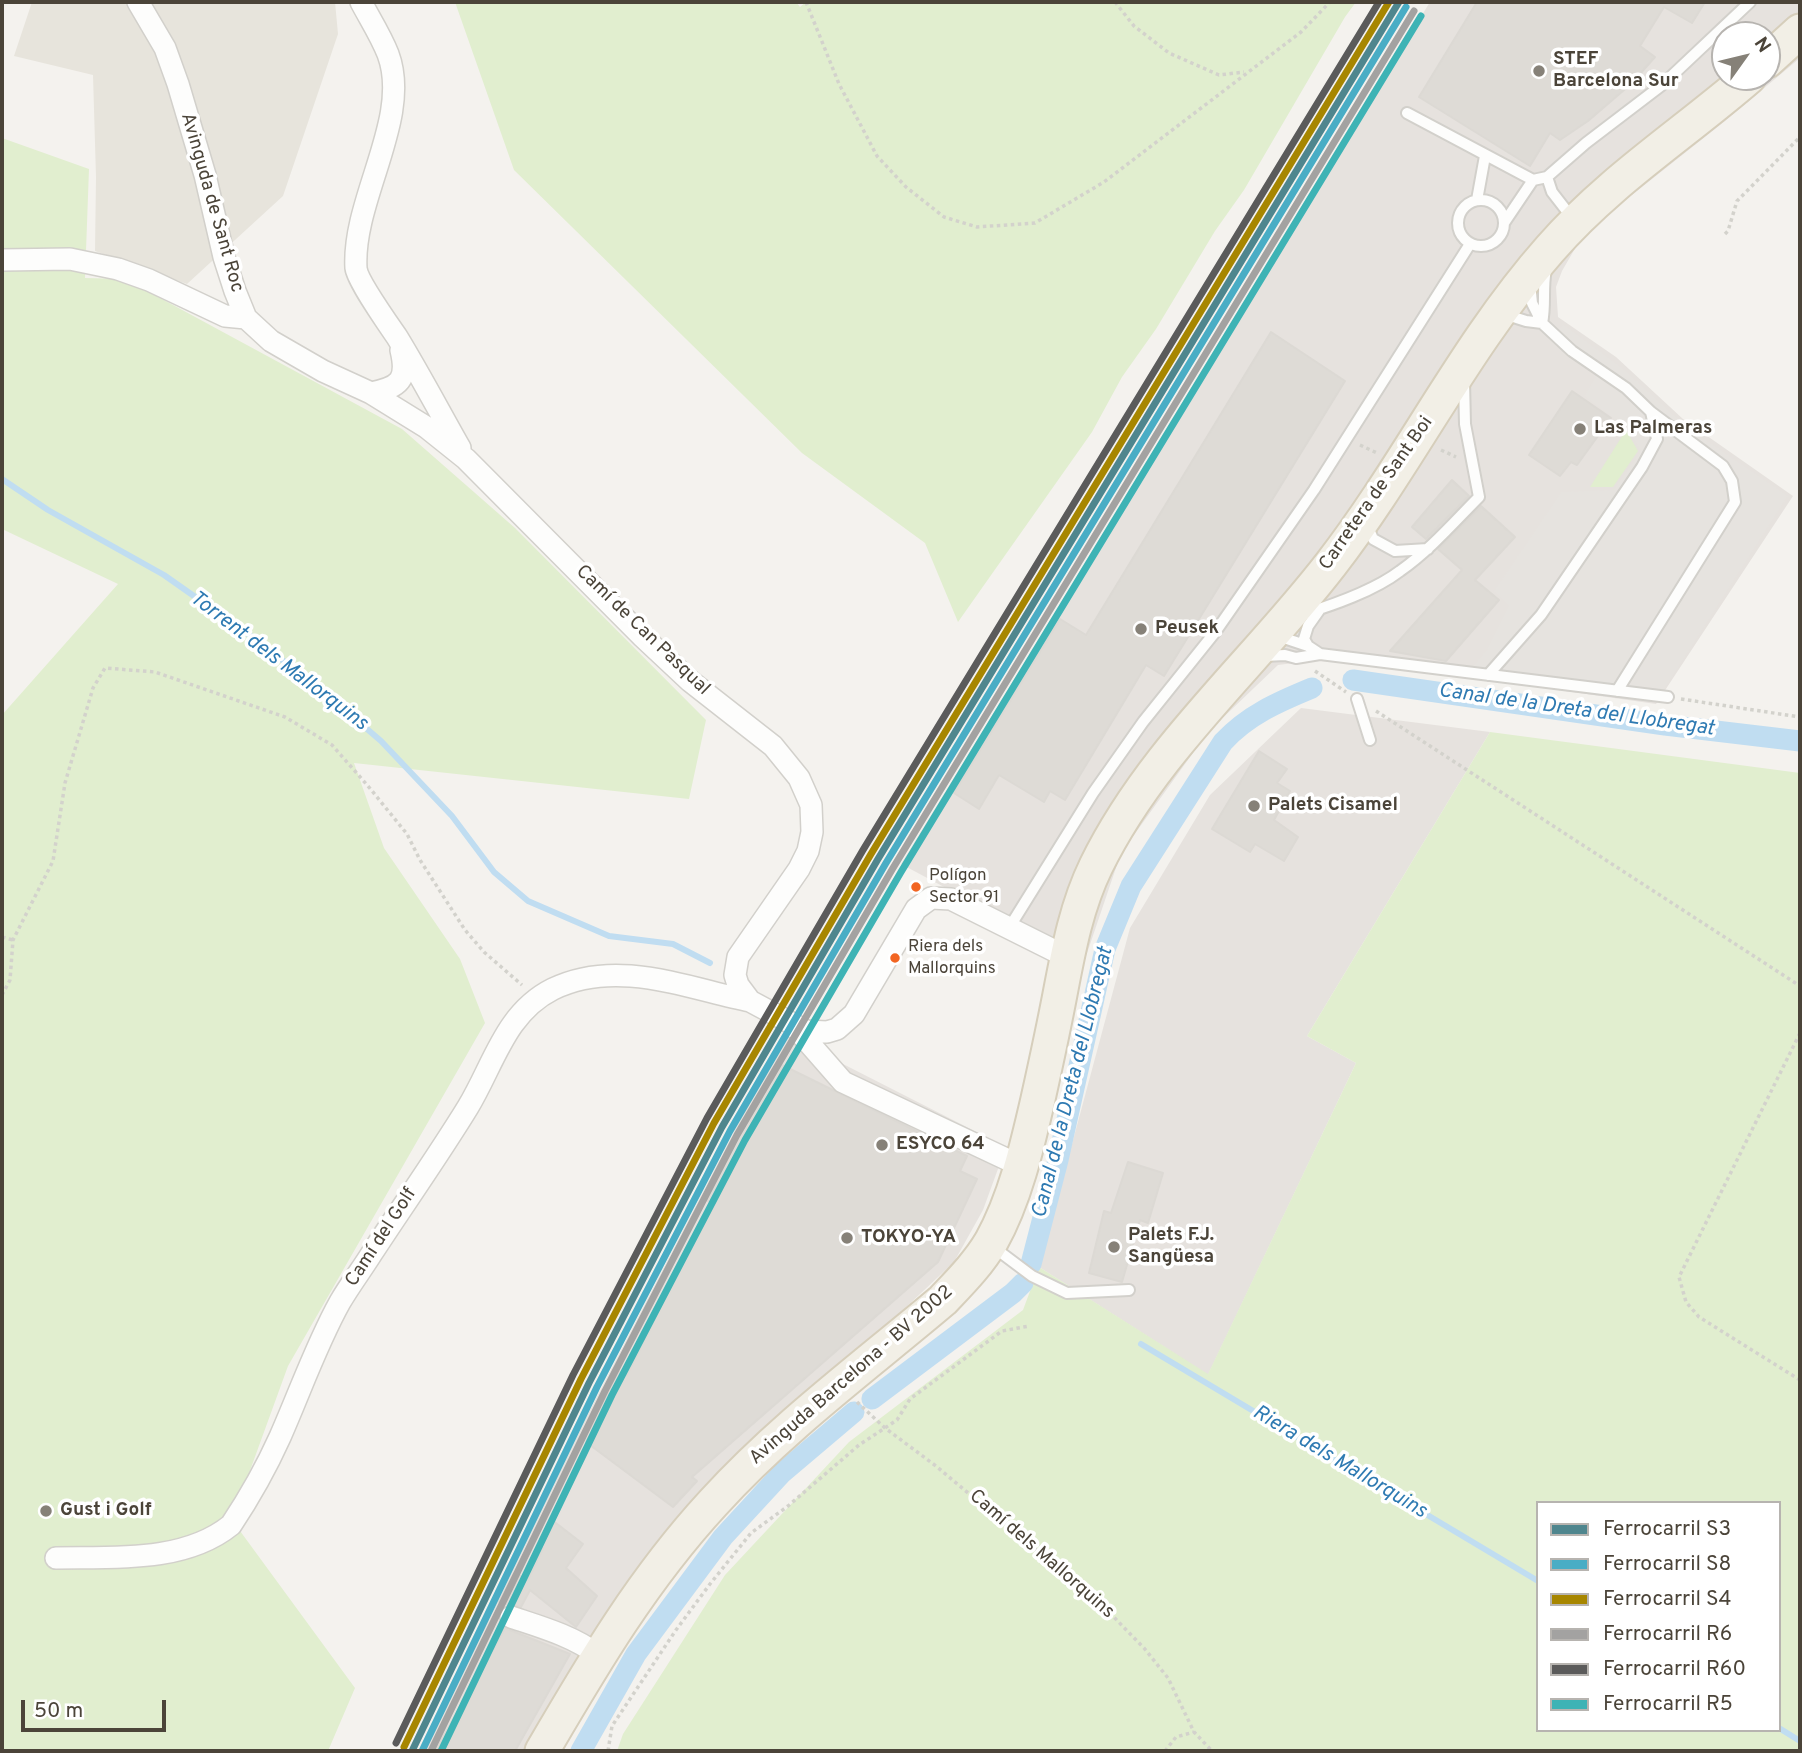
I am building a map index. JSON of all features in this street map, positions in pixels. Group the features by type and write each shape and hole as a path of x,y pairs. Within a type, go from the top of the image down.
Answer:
{"main road":[{"path":"1781,48 1800,31"},
{"name":"Carretera de Sant Boi","path":"1065,956 1096,865 1125,814 1178,743 1330,566 1364,519 1500,312 1575,222 1630,172 1731,91"},
{"name":"Avinguda Barcelona - BV 2002","path":"542,1751 598,1655 649,1579 714,1502 779,1437 943,1300 990,1244 1005,1212 1021,1166 1046,1064 1065,956"}],"street":[{"name":"Avinguda de Sant Roc","path":"138,2 165,48 178,84 205,175 224,257 246,318 271,341 323,371 371,393 426,427 466,459"},
{"path":"361,2 388,56 393,90 390,122 363,206 356,272 399,340 466,459"},
{"path":"2,260 71,259 118,268 225,316 246,318"},
{"path":"371,393 394,386 403,376 405,367 399,340"},
{"name":"Camí de Can Pasqual","path":"466,459 690,681 774,746 804,787 812,814 808,851 789,885 743,947 734,967 738,985 750,1000"},
{"path":"750,1000 806,1031 827,1032 846,1023 855,1014 916,909 931,898 951,899 1065,956"},
{"name":"Camí del Golf","path":"55,1558 117,1557 182,1550 203,1543 231,1525 278,1441 340,1302 469,1105 507,1030 520,1013 536,999 573,981 616,975 653,977 710,993 750,1000"},
{"path":"794,1026 843,1082 1021,1166"},
{"path":"511,1617 569,1638 598,1655"}],"lane":[{"path":"1407,113 1533,180 1547,177 1586,143 1662,85 1750,2"},
{"path":"1477,200 1485,156"},
{"path":"1547,177 1552,192 1575,222"},
{"path":"1504,223 1498,208 1477,200 1464,206 1458,219 1460,233 1470,244 1486,246 1493,243 1499,238 1504,223 1533,180"},
{"path":"1009,928 1093,793 1143,722 1216,631 1314,490 1470,244"},
{"path":"1540,261 1532,303 1542,323 1572,351 1626,388 1651,412 1723,466 1732,481 1735,502 1617,691"},
{"path":"1540,261 1545,307 1542,323"},
{"path":"1500,312 1508,317 1542,323"},
{"path":"1271,637 1320,609 1398,573 1428,549 1479,497 1465,424 1464,366"},
{"path":"1488,675 1541,615 1642,467 1657,439 1651,412"},
{"path":"1364,519 1373,539 1395,551 1428,549"},
{"path":"1308,646 1304,639 1308,625 1320,609"},
{"path":"1271,637 1308,646 1320,654"},
{"path":"1271,637 1285,655 1296,658 1320,654 1668,697"},
{"path":"1357,699 1370,740"},
{"path":"990,1244 1032,1276 1067,1293 1129,1290"}],"path":[{"path":"806,2 839,84 877,156 906,187 944,217 977,227 1035,223 1104,182 1301,32 1330,2"},
{"path":"1115,2 1134,26 1169,53 1219,75 1246,72"},
{"path":"1725,234 1737,201 1800,137"},
{"path":"1347,436 1376,454 1383,445"},
{"path":"1296,658 1800,986"},
{"path":"2,995 10,980 13,940 53,861 65,783 93,688 105,668 155,672 285,717 332,745 407,834 420,860 465,930 484,952 536,999"},
{"path":"1668,697 1800,717"},
{"path":"2,937 13,940"},
{"path":"1800,1032 1679,1277 1686,1302 1699,1317 1800,1380"},
{"path":"608,1751 612,1726 682,1621 751,1533 788,1506 859,1445 897,1420 910,1399 1002,1331 1029,1326"},
{"name":"Camí dels Mallorquins","path":"840,1386 885,1428 936,1466 1104,1607 1144,1648 1168,1678 1194,1732 1212,1751"},
{"path":"1165,1751 1176,1737 1194,1732"}],"shaded area":[{"path":"32,2 335,2 338,34 283,196 187,284 95,251 93,75 14,56"},
{"path":"1430,2 1800,2 1800,58 1781,74 1781,21 1711,21 1711,91 1761,91 1584,233 1556,287 1558,317 1616,357 1683,419 1793,496 1656,704 1334,658 1278,665 1208,732 1121,853 1083,965 901,864"},
{"path":"1563,324 1625,370 1687,427 1788,496 1660,696 1473,666 1488,648 1509,606 1494,591 1561,492 1613,490 1641,451 1627,429 1584,396 1597,374 1551,340"},
{"path":"1301,708 1490,732 1307,1036 1356,1063 1208,1375 1039,1267 1130,928 1210,795"},
{"path":"788,1036 1006,1147 983,1210 954,1262 701,1500 531,1751 423,1751 586,1418 769,1064"}],"green space":[{"path":"455,2 796,2 800,7 806,2 1356,2 1244,190 1215,231 1156,329 1122,377 1092,432 958,622 925,543 802,453 514,170"},
{"path":"2,138 89,169 85,278 125,279 402,429 515,528 706,720 689,799 354,763 384,848 460,959 485,1023 288,1366 232,1520 355,1688 328,1751 2,1751 2,715 118,584 2,529"},
{"path":"1626,430 1638,451 1613,487 1590,487"},
{"path":"1490,732 1800,773 1800,1751 617,1751 623,1734 725,1575 849,1442 1023,1310 1039,1267 1208,1374 1356,1063 1307,1036"}],"building":[{"name":"STEF Barcelona Sur","path":"1477,2 1705,2 1692,23 1664,7 1640,46 1655,57 1631,84 1588,121 1560,140 1550,133 1530,166 1419,97"},
{"path":"1271,332 1345,381 1164,676 1146,665 1065,800 1050,791 1044,802 999,775 979,809 954,793 1060,619 1086,635"},
{"path":"1572,391 1611,418 1577,465 1571,462 1560,476 1529,455"},
{"path":"1452,480 1469,496 1426,539 1412,527"},
{"path":"1481,506 1515,537 1475,580 1499,600 1446,661 1390,651 1462,570 1438,549"},
{"name":"Palets Cisamel","path":"1259,751 1287,769 1277,783 1290,791 1274,820 1298,837 1284,861 1255,844 1250,852 1212,829"},
{"path":"782,1065 967,1156 960,1171 977,1179 938,1262 692,1477 697,1481 673,1507 586,1442 611,1389 608,1387 616,1370 627,1375 711,1203 705,1199 751,1111"},
{"path":"1128,1162 1163,1173 1148,1223 1140,1220 1122,1282 1089,1273 1104,1211 1111,1213"},
{"path":"552,1520 583,1544 566,1568 597,1596 576,1627 530,1590 521,1607 499,1602 514,1573 528,1580 543,1548 540,1546 543,1541 540,1539"},
{"path":"505,1628 570,1654 515,1751 435,1751"}],"waterway":[{"name":"Torrent dels Mallorquins","path":"2,479 48,510 164,575 324,692 381,741 452,816 494,872 528,901 609,936 673,944 710,963"},
{"name":"Canal de la Dreta del Llobregat","path":"1353,680 1665,725 1800,741"},
{"name":"Canal de la Dreta del Llobregat","path":"1031,1264 1058,1160 1105,949 1131,886 1223,742 1253,717 1312,688"},
{"name":"Canal de la Dreta del Llobregat","path":"872,1399 1023,1283"},
{"name":"Riera dels Mallorquins","path":"1141,1344 1536,1580"},
{"name":"Canal de la Dreta del Llobregat","path":"581,1751 636,1654 723,1537 782,1473 854,1412"},
{"name":"Riera dels Mallorquins","path":"1781,1729 1800,1741"}],"rail line":[{"name":"R60","path":"396,1743 573,1375 707,1118 863,850 1379,2"},
{"name":"S4","path":"404,1747 581,1379 714,1123 871,854 1389,2"},
{"name":"S3","path":"412,1751 589,1383 722,1127 878,859 1399,2"},
{"name":"S8","path":"422,1751 597,1387 730,1131 886,863 1406,7"},
{"name":"R6","path":"431,1751 605,1391 737,1135 893,868 1414,11"},
{"name":"R5","path":"441,1751 612,1395 745,1140 901,872 1421,16"}],"place":[{"name":"STEF Barcelona Sur","path":"1539,71"},
{"name":"Las Palmeras","path":"1580,429"},
{"name":"Peusek","path":"1141,629"},
{"name":"Palets Cisamel","path":"1254,806"},
{"name":"Polígon Sector 91","path":"916,887"},
{"name":"Riera dels Mallorquins","path":"895,958"},
{"name":"ESYCO 64","path":"882,1145"},
{"name":"TOKYO-YA","path":"847,1238"},
{"name":"Palets F.J. Sangüesa","path":"1114,1247"},
{"name":"Gust i Golf","path":"46,1511"}]}
